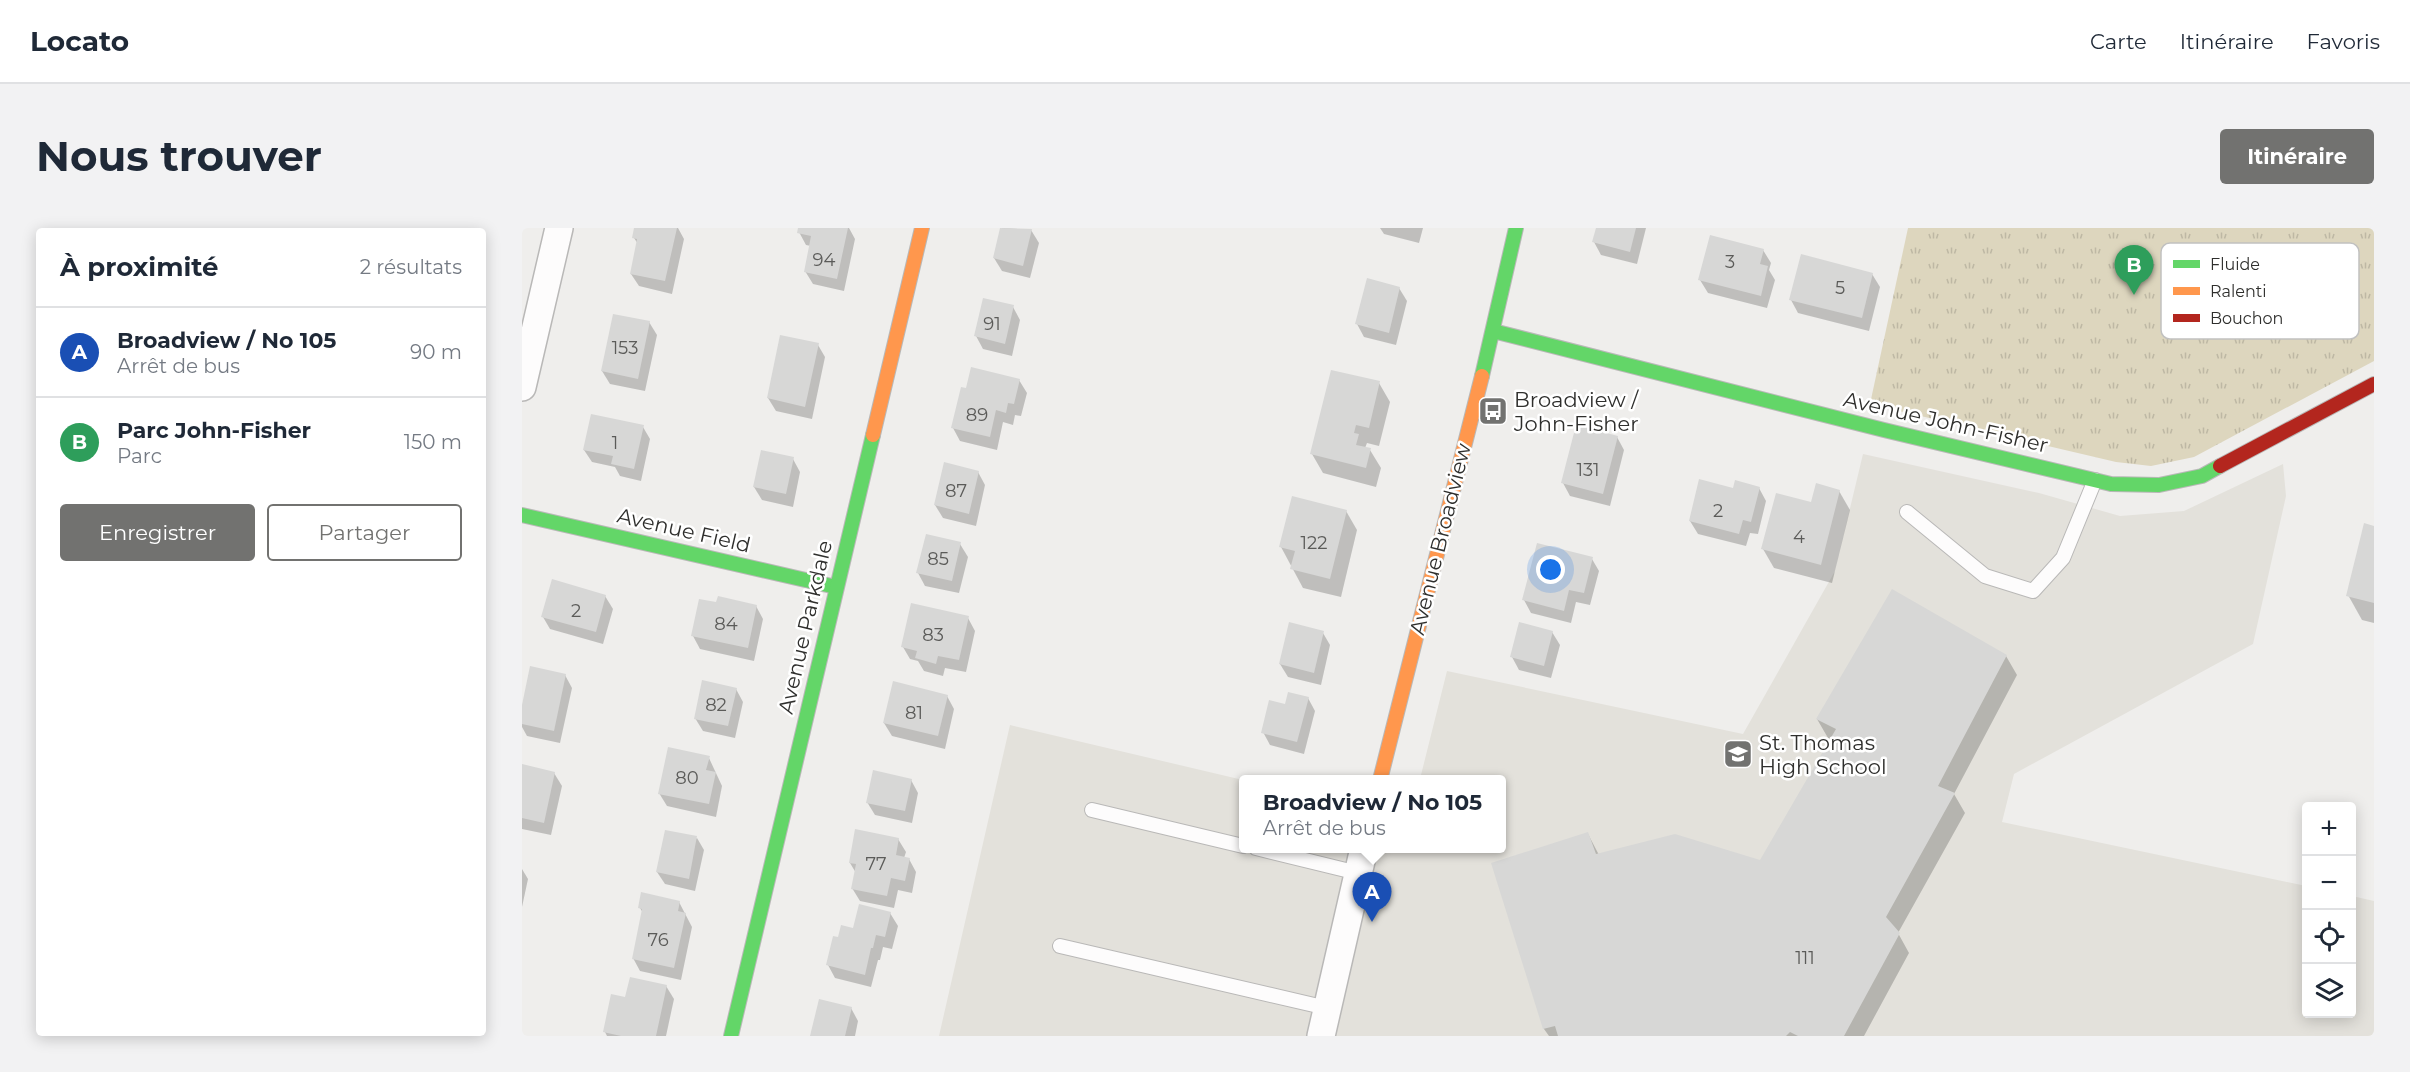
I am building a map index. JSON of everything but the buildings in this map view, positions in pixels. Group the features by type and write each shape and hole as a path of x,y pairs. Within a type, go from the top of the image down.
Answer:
{"street":[{"path":"522,387 559,228"},
{"name":"Avenue Parkdale","path":"731,1036 922,228"},
{"name":"Avenue Broadview","path":"1381,775 1516,228"},
{"name":"Avenue John-Fisher","path":"1492,331 1884,430 2111,483 2159,485 2202,476 2374,384"},
{"name":"Avenue Field","path":"522,515 836,587"},
{"path":"1321,1036 1361,861"}],"lane":[{"path":"1907,512 1985,576 2033,591 2063,558 2095,480"},
{"path":"1092,810 1239,845"},
{"path":"1291,853 1361,861"},
{"path":"1060,946 1327,1008"}],"shaded area":[{"name":"St. Thomas High School","path":"1863,454 2039,493 2120,516 2184,511 2283,464 2286,496 2253,644 2014,774 2002,822 2302,885 2302,1018 2356,1018 2356,897 2374,901 2374,1036 939,1036 1010,725 1239,779 1239,853 1506,853 1506,775 1421,775 1447,671 1743,734 1835,571"}],"green space":[{"path":"1908,228 2374,228 2374,361 2194,457 2151,466 2116,462 1870,404"}],"traffic: fast":[{"path":"1482,376 1516,228"},
{"path":"1493,331 1884,430 2111,484 2159,485 2202,476 2220,466"},
{"path":"731,1036 873,435"},
{"path":"522,515 836,587"}],"traffic: slow":[{"path":"873,435 922,228"},
{"path":"1381,775 1482,376"}],"traffic: jam":[{"path":"2220,466 2374,384"}],"place":[{"name":"Parc John-Fisher","path":"2134,295"},
{"name":"Broadview / John-Fisher","path":"1493,411"},
{"name":"St. Thomas High School","path":"1738,754"},
{"name":"Broadview / No 105","path":"1372,922"}]}
